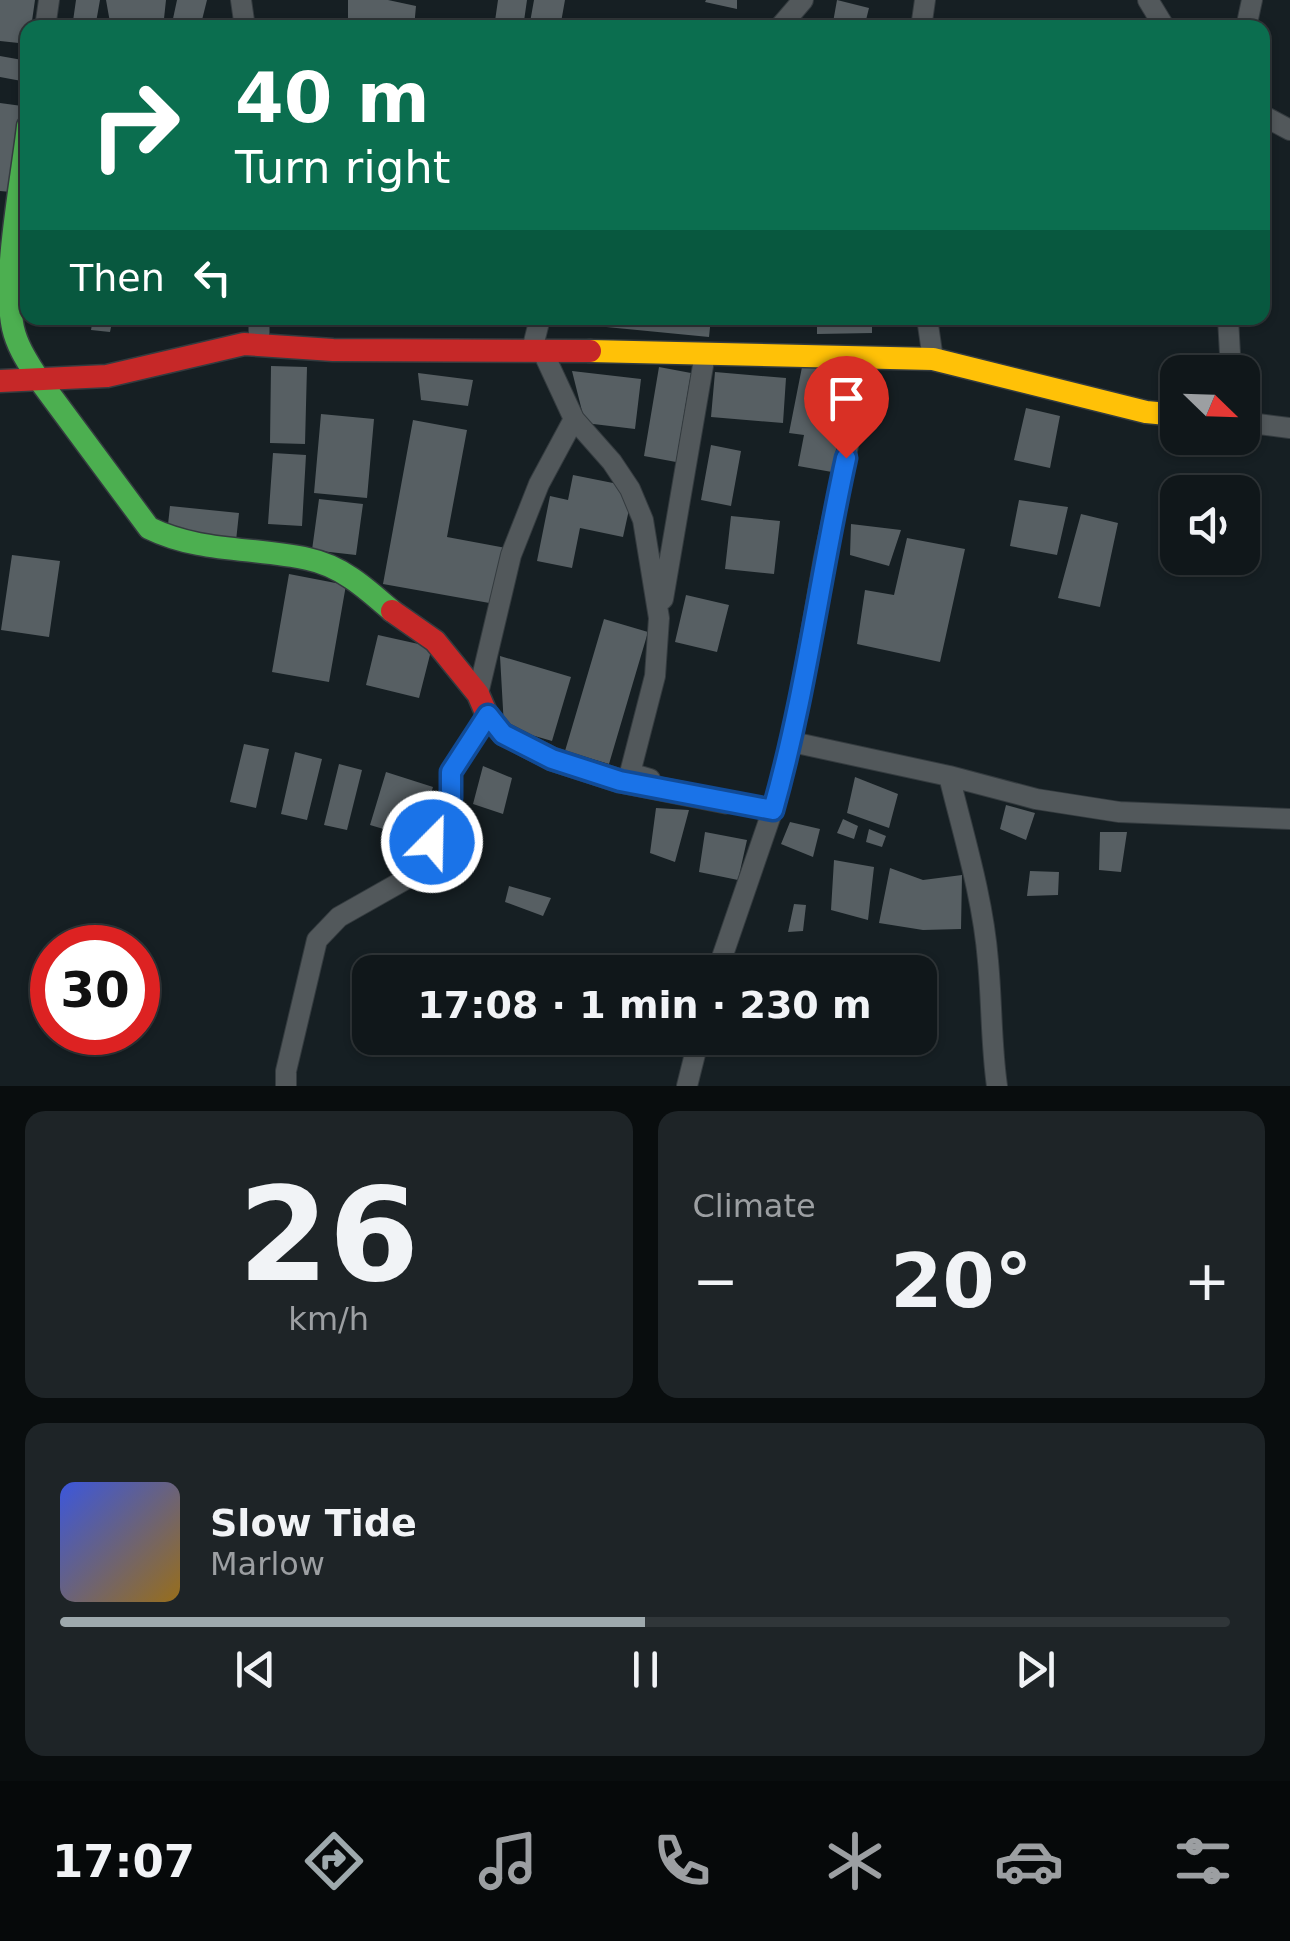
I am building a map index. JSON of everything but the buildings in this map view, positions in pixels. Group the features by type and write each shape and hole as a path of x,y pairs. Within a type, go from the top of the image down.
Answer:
{"street":[{"path":"786,20 803,0"},
{"path":"20,197 10,286 13,327 21,351 149,528 169,538 212,548 309,559 359,582 393,612 435,640 503,734 552,759 620,781 773,810"},
{"path":"259,325 259,345"},
{"path":"539,325 537,350 574,419 612,462 644,520 660,618 620,781"},
{"path":"928,325 933,359"},
{"path":"1228,325 1230,355"},
{"path":"0,382 107,376 244,344 333,350 867,357 933,359 1160,413"},
{"path":"705,354 660,618 654,676 630,773 726,802"},
{"path":"723,955 792,742 824,558 867,357"},
{"path":"286,1086 286,1071 316,940 339,917 415,874 425,863 438,822 451,798 451,772 483,704 510,555 538,484 574,419"},
{"path":"1260,424 1290,428"},
{"path":"792,742 1036,799 1119,812 1290,819"},
{"path":"949,776 975,878 988,958 997,1086"},
{"path":"687,1086 695,1055"}],"traffic: fast":[{"path":"20,187 10,283 15,335 37,377 149,528 188,542 320,562 353,579 392,611"}],"traffic: slow":[{"path":"590,351 933,359 1160,413"}],"traffic: jam":[{"path":"0,381 107,376 244,344 333,350 590,351"},
{"path":"392,611 435,641 478,694 487,715 503,734 552,759 620,781 726,802"}],"route":[{"path":"432,842 451,798 451,772 488,715 503,734 552,759 620,781 773,810 792,742 846,458"}]}
